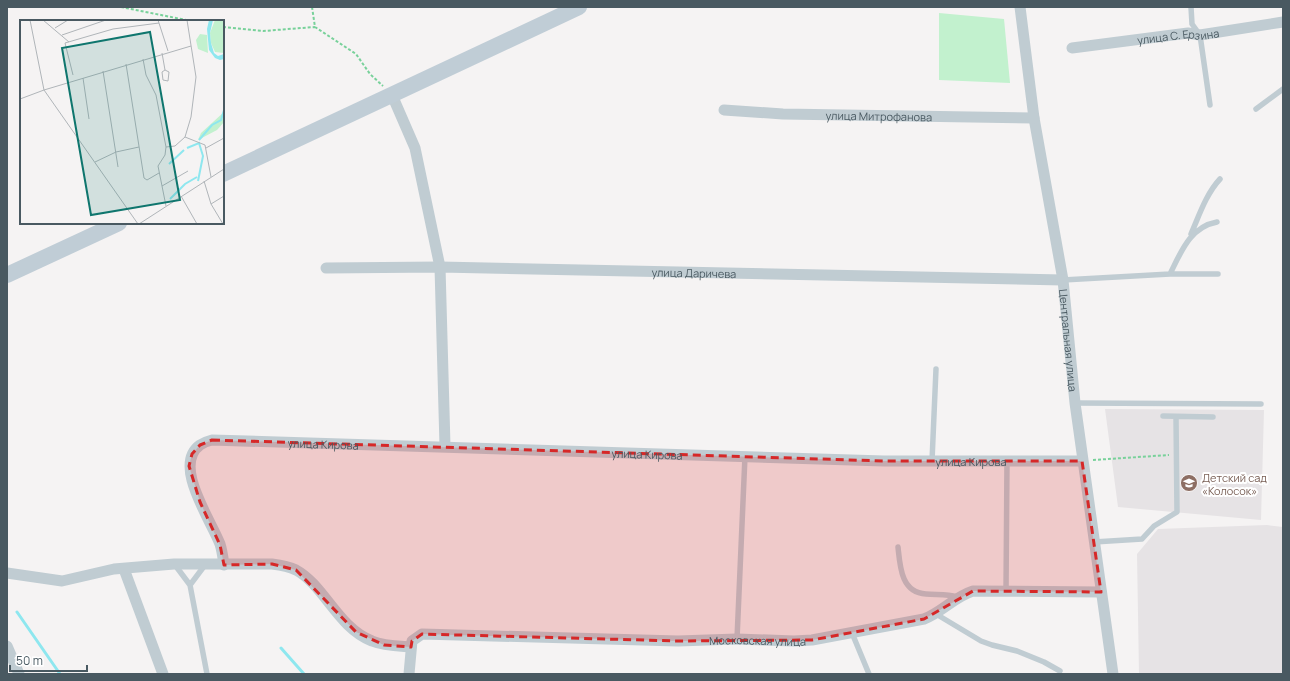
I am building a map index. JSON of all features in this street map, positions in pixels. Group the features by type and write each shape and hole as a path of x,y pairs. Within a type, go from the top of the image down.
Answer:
{"main road":[{"path":"224,174 579,7"},
{"path":"7,275 117,224"}],"street":[{"name":"Центральная улица","path":"1020,7 1034,118 1062,280 1082,461 1113,674"},
{"name":"улица С. Ерзина","path":"1072,48 1188,33 1200,35 1283,22"},
{"path":"392,95 415,148 440,267 445,446"},
{"name":"улица Митрофанова","path":"724,110 783,114 1034,118"},
{"name":"улица Даричева","path":"326,268 440,267 1062,280"},
{"name":"улица Кирова","path":"224,565 220,545 200,502 191,477 189,466 192,454 200,445 212,440 932,461 1082,461"},
{"path":"7,573 62,581 114,569 174,564 272,564 296,570 308,579 346,624 356,632 371,641 411,647 409,674"},
{"path":"124,568 163,674"},
{"name":"Московская улица","path":"411,647 412,641 422,634 678,641 738,639 812,640 924,619 936,614 958,598 973,591 1101,592"},
{"path":"7,646 19,674"}],"lane":[{"path":"1191,7 1192,24 1200,35 1210,105"},
{"path":"1256,109 1283,89"},
{"path":"1170,274 1188,240 1204,204 1214,185 1220,179"},
{"path":"1188,240 1202,226 1217,222"},
{"path":"1062,280 1170,274 1218,274"},
{"path":"932,461 936,369"},
{"path":"1075,403 1260,404"},
{"path":"1163,416 1213,417"},
{"path":"1094,542 1142,539 1154,526 1177,512 1176,417"},
{"path":"738,639 744,456"},
{"path":"1006,592 1007,461"},
{"path":"898,548 901,574 906,584 914,591 924,594 947,595 958,598"},
{"path":"174,564 190,585 207,674"},
{"path":"190,585 205,565"},
{"path":"936,614 981,641 1017,651 1044,662 1060,671"},
{"path":"852,633 869,674"}],"path":[{"path":"121,7 186,20"},
{"path":"312,7 315,27"},
{"path":"224,27 263,31 315,27 356,54 370,74 392,95"},
{"path":"1082,461 1176,455"}],"highlighted area":[{"path":"212,440 884,461 1082,461 1101,592 973,591 924,619 812,640 678,641 422,634 412,641 411,647 384,645 356,632 296,570 272,564 224,565 220,545 200,502 189,466 192,454 200,445"}],"shaded area":[{"name":"Детский сад «Колосок»","path":"1105,409 1264,410 1261,520 1118,507"},
{"path":"1267,525 1283,527 1283,674 1139,674 1137,554 1158,529"}],"green space":[{"path":"939,13 1004,19 1010,83 939,80"}],"waterway":[{"path":"17,612 60,674"},
{"path":"281,648 304,674"}],"place":[{"name":"Детский сад «Колосок»","path":"1189,483"}]}
